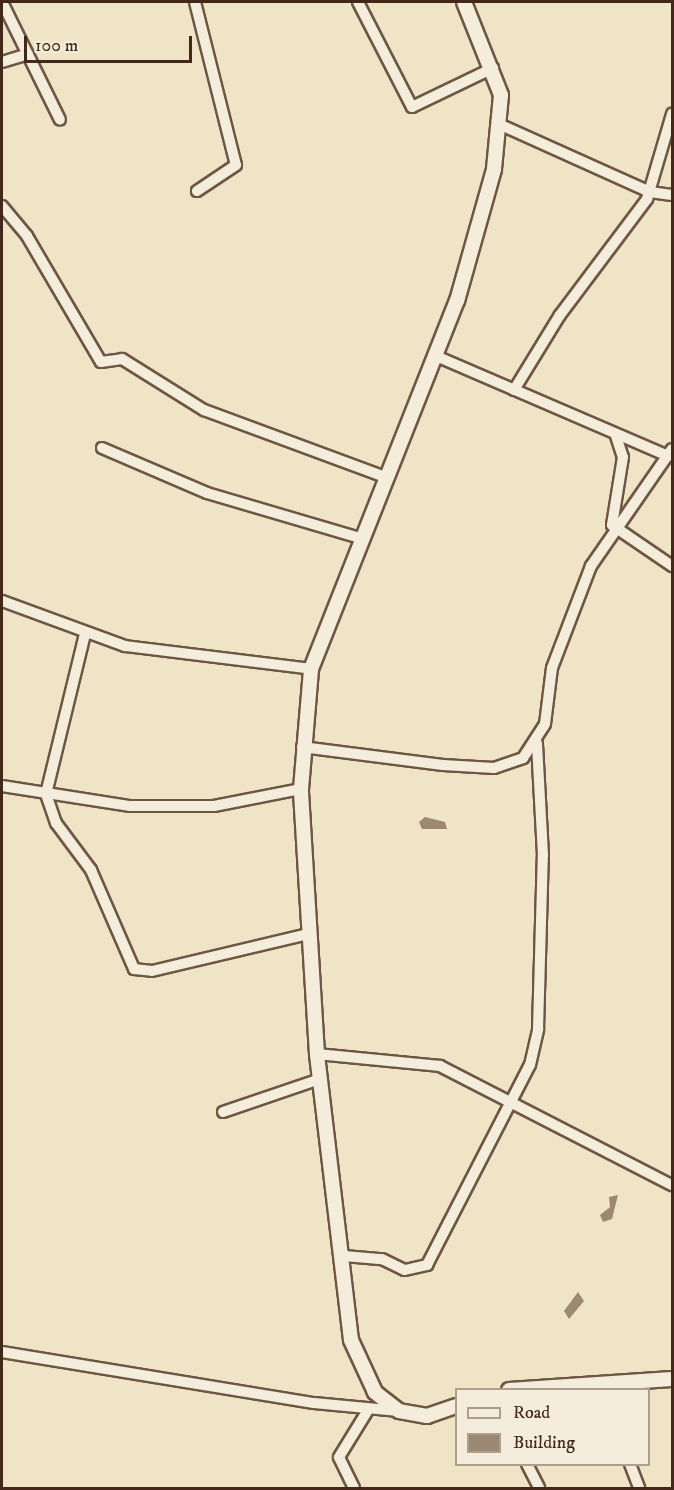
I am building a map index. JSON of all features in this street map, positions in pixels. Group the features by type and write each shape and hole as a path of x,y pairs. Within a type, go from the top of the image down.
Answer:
{"street":[{"path":"3,2 60,120"},
{"path":"195,2 236,165 197,191"},
{"path":"358,2 411,107 493,68"},
{"path":"399,1411 375,1392 360,1365 351,1340 344,1256 317,1054 308,934 301,789 302,747 311,669 436,356 476,245 501,125 493,68 464,2"},
{"path":"2,62 28,54"},
{"path":"514,390 560,315 623,237 650,192 672,114"},
{"path":"501,125 650,192 672,195"},
{"path":"2,207 27,236 101,362 123,359 204,410 388,478"},
{"path":"344,1256 382,1258 405,1270 427,1265 480,1170 508,1100 530,1065 538,1029 543,855 537,743 552,668 579,592 670,452 616,436 436,356"},
{"path":"616,436 623,457 610,513 618,532 672,566"},
{"path":"102,448 207,493 363,539"},
{"path":"2,601 85,634 125,646 311,669"},
{"path":"85,634 46,794 56,823 91,870 134,969 152,971 308,934"},
{"path":"302,747 494,768 523,758 537,743"},
{"path":"2,786 130,806 214,806 301,789"},
{"path":"317,1054 427,1062 508,1100 672,1185"},
{"path":"223,1112 320,1079"},
{"path":"2,1352 368,1410 399,1411 427,1416 455,1406"},
{"path":"541,1388 605,1386 672,1379"},
{"path":"354,1488 339,1457 368,1410"},
{"path":"528,1466 539,1488"},
{"path":"631,1466 639,1488"}],"building":[{"path":"425,817 445,822 447,829 422,829 419,822"},
{"path":"618,1195 612,1219 603,1222 600,1215 610,1207 609,1197"},
{"path":"578,1292 584,1301 569,1319 564,1311"}]}
